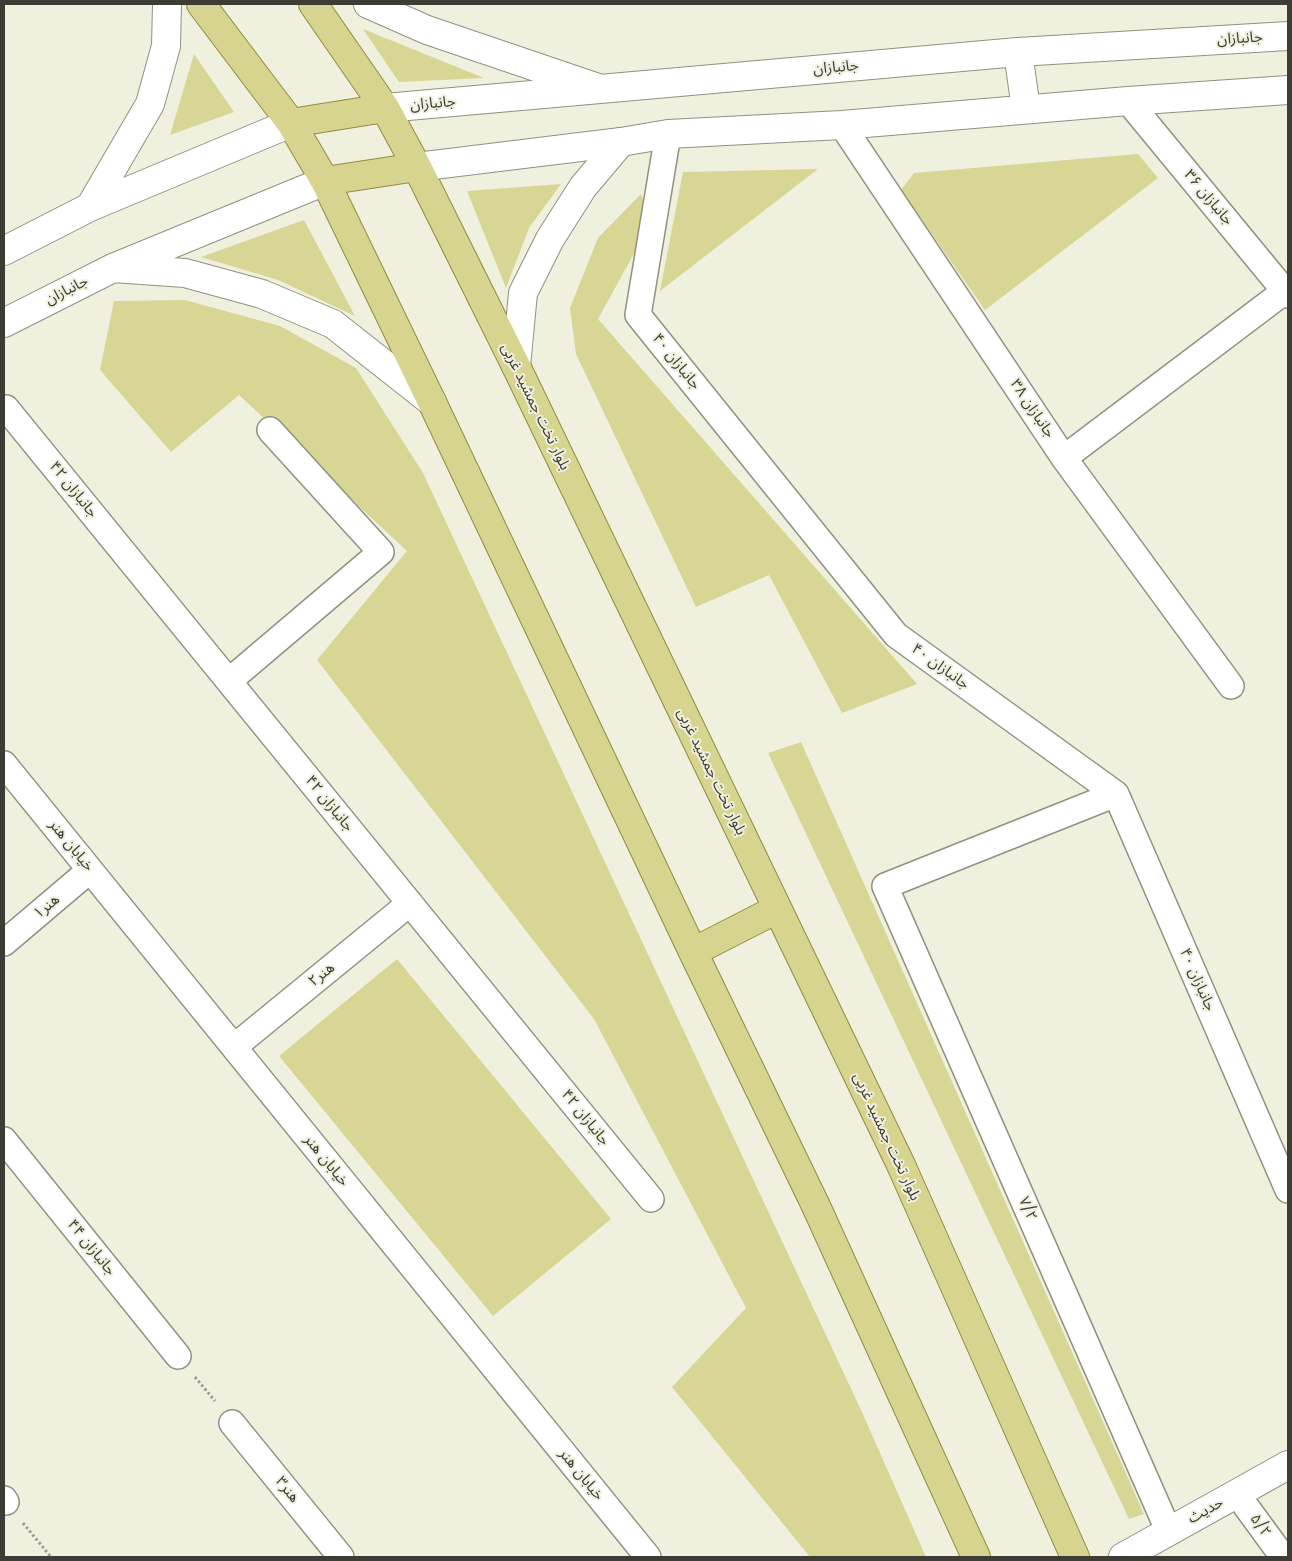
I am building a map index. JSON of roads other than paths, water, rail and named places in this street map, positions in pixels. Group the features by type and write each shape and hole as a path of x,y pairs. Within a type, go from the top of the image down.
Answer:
{"main road":[{"path":"201,4 290,123 325,181 693,952 816,1204 976,1557"},
{"name":"بلوار تخت جمشید غربی","path":"313,4 385,108 417,167 516,366 900,1165 1075,1557"},
{"path":"290,123 385,108"},
{"path":"325,181 417,167"},
{"path":"693,952 777,909"}],"street":[{"path":"90,207 150,104 166,46 167,4"},
{"path":"368,4 426,30 598,88"},
{"name":"جانبازان","path":"385,108 1018,52 1288,36"},
{"path":"1018,52 1026,109"},
{"path":"417,167 620,142 668,134 842,125 1026,109 1288,90"},
{"name":"۳۶ جانبازان","path":"1128,101 1287,293"},
{"path":"4,251 90,207 290,123"},
{"name":"۳۸ جانبازان","path":"842,125 1064,458 1230,686"},
{"name":"۴۰ جانبازان","path":"668,134 638,315 896,635 1116,794 1288,1190"},
{"path":"516,366 523,293 559,224 583,187 620,142"},
{"name":"جانبازان","path":"4,323 113,268 325,181"},
{"path":"113,268 185,273 262,294 332,324 432,402"},
{"path":"1064,458 1287,293"},
{"name":"۴۲ جانبازان","path":"6,408 651,1199"},
{"path":"228,681 381,552 270,430"},
{"name":"خیابان هنر","path":"4,764 648,1557"},
{"name":"۷/۲","path":"1116,794 885,886 1169,1532"},
{"name":"هنر۱","path":"4,943 90,870"},
{"name":"هنر۲","path":"234,1048 410,903"},
{"name":"۴۴ جانبازان","path":"4,1140 178,1356"},
{"name":"هنر۳","path":"232,1423 341,1557"},
{"name":"حدیث","path":"1123,1557 1288,1465"},
{"name":"۵/۲","path":"1237,1494 1283,1557"}]}
